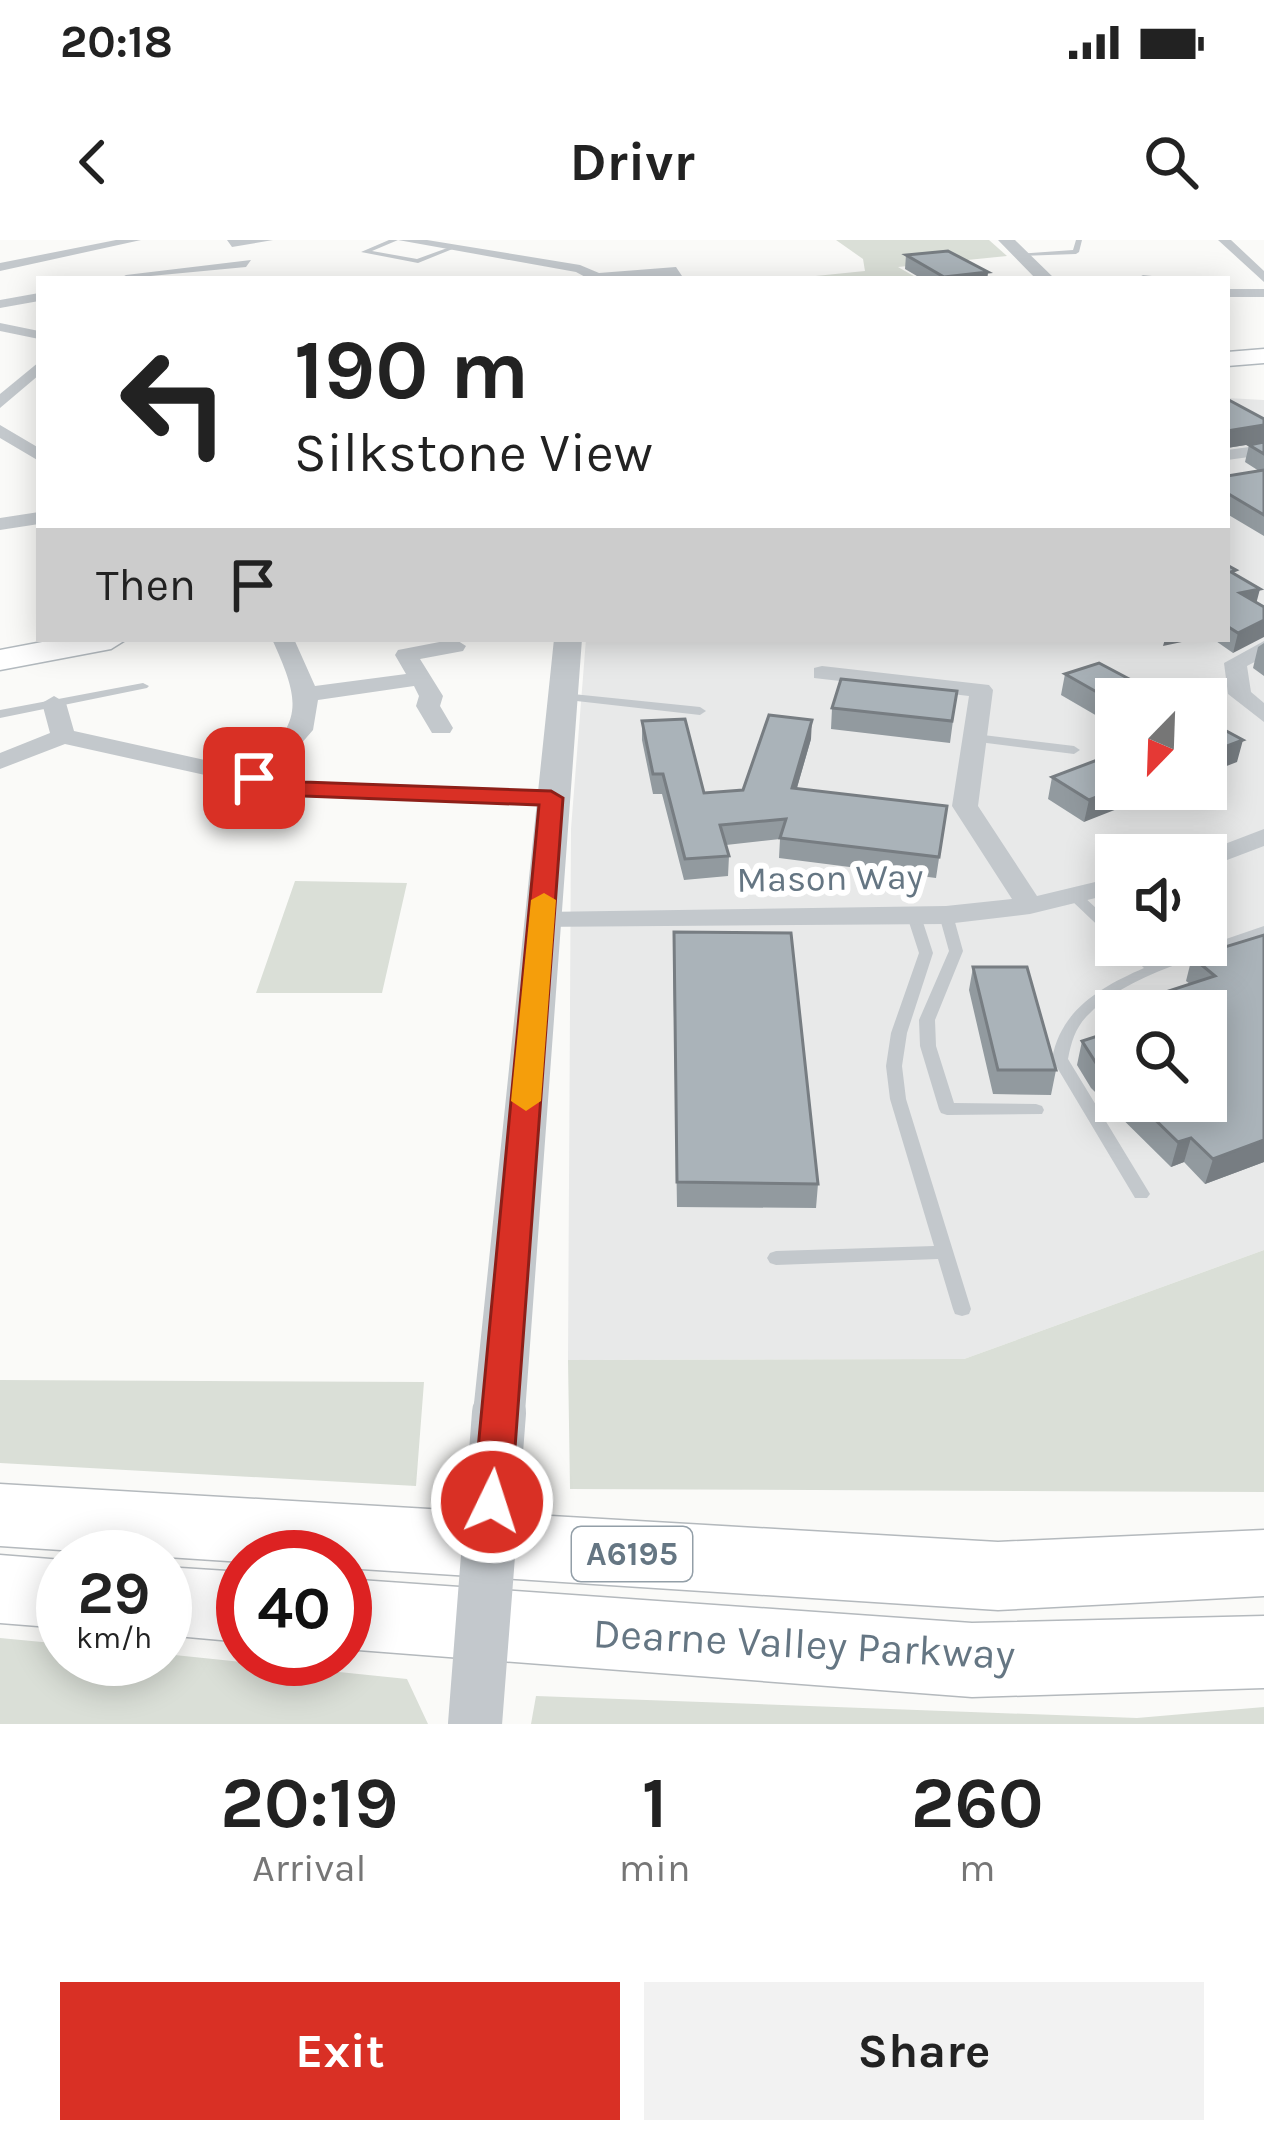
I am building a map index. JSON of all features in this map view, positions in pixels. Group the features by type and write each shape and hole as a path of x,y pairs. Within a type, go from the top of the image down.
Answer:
{"highway":[{"name":"Dearne Valley Parkway","path":"0,1515 998,1576 1264,1564"},
{"path":"0,1589 36,1592"},
{"name":"Dearne Valley Parkway","path":"372,1616 972,1660 1264,1652"}],"main road":[{"path":"1230,359 1264,356"},
{"path":"0,660 94,642"}],"street":[{"path":"0,267 135,240"},
{"path":"231,241 267,240"},
{"path":"1006,240 1043,276"},
{"path":"1224,240 1264,278"},
{"path":"231,241 253,276"},
{"path":"423,242 590,276"},
{"path":"148,276 246,263"},
{"path":"622,276 676,271"},
{"path":"1230,293 1264,293"},
{"path":"0,304 36,298"},
{"path":"0,327 36,334"},
{"path":"0,403 36,370"},
{"path":"0,430 36,452"},
{"path":"1230,454 1264,450"},
{"path":"0,524 36,518"},
{"path":"254,778 278,758 310,716 308,694 284,642"},
{"path":"476,1724 568,642"},
{"path":"441,728 428,706 431,696 406,656 455,646"},
{"path":"1264,648 1234,663 1240,694 1264,715"},
{"path":"822,673 981,690 965,806 1030,906"},
{"path":"308,694 418,679"},
{"path":"54,703 63,736"},
{"path":"0,762 63,736 304,789 551,798"},
{"path":"1227,852 1264,837"},
{"name":"Mason Way","path":"542,921 946,915 1030,906 1095,891"}],"lane":[{"path":"1020,254 1076,252 1079,240"},
{"path":"423,242 418,261 364,252 423,242"},
{"path":"0,714 142,686"},
{"path":"563,697 700,711"},
{"path":"975,738 1074,750"},
{"path":"1076,897 1095,915"},
{"path":"946,915 956,951 927,1021 928,1046 947,1109 1036,1110"},
{"path":"914,916 926,953 899,1033 894,1066 898,1099 962,1309"},
{"path":"1141,1194 1060,1059 1061,1047 1075,1020 1096,1001 1154,969 1264,930"},
{"path":"1151,966 1154,969"},
{"path":"776,1258 944,1252"}],"shaded area":[{"path":"836,240 989,240 1007,256 898,267 914,276 816,276 865,271 863,259"},
{"path":"1230,398 1264,400 1264,1250 964,1359 568,1360 571,829 586,642 1230,642"},
{"path":"295,881 407,883 382,993 256,993"},
{"path":"1264,1250 1264,1492 570,1489 568,1360 964,1359"},
{"path":"0,1380 424,1382 416,1486 0,1463"},
{"path":"0,1638 36,1641 36,1686 192,1686 192,1657 216,1659 216,1686 372,1686 372,1675 407,1679 428,1724 0,1724"},
{"path":"536,1696 1137,1718 1264,1707 1264,1724 531,1724"}],"building":[{"path":"948,251 988,272 942,276 906,255"},
{"path":"1230,401 1264,419 1264,425 1230,431"},
{"path":"1264,470 1264,515 1230,495 1230,476"},
{"path":"1230,567 1236,570 1231,572 1260,589 1240,593 1264,607 1264,620 1238,633 1230,628"},
{"path":"1099,663 1127,678 1095,678 1095,691 1065,674"},
{"path":"841,679 957,691 952,721 832,708"},
{"path":"769,715 812,720 792,788 947,806 939,857 780,838 786,819 720,825 729,856 685,859 663,774 653,774 642,721 685,719 704,793 743,790"},
{"path":"1227,731 1243,740 1227,746"},
{"path":"1095,761 1095,798 1089,800 1052,777"},
{"path":"674,932 791,933 818,1184 677,1182"},
{"path":"1264,935 1264,1140 1213,1159 1191,1138 1178,1142 1158,1122 1227,1122 1227,990 1172,990 1215,976 1203,966 1227,966 1227,946"},
{"path":"973,967 1027,967 1056,1070 998,1070"},
{"path":"1095,1037 1095,1061 1082,1041"}],"slow traffic":[{"path":"526,1101 544,900"}],"route":[{"path":"254,778 304,789 551,798 492,1502"}]}
